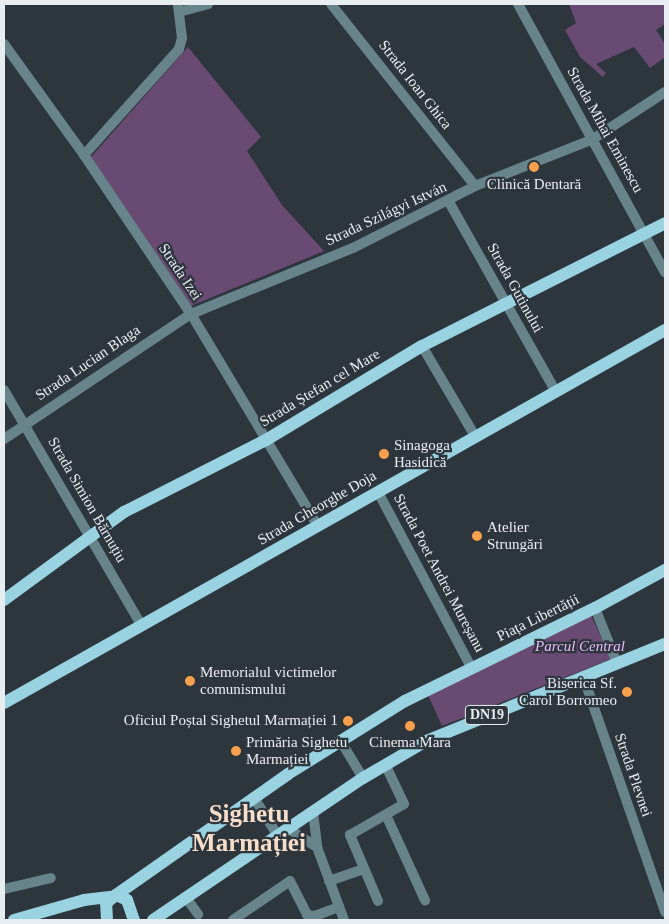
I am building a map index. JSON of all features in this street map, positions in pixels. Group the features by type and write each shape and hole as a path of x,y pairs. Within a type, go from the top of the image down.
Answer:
{"main road":[{"name":"Strada Ștefan cel Mare","path":"4,600 90,535 133,507 266,440 422,346 665,223"},
{"name":"Strada Gheorghe Doja","path":"4,702 142,626 555,390 665,330"},
{"path":"595,608 665,570"},
{"name":"Piața Libertății","path":"113,896 340,740 405,700 595,608"},
{"name":"DN19","path":"153,920 187,900 363,778 426,741 665,644"},
{"path":"107,920 104,908 113,896"},
{"path":"14,920 84,900 113,896 127,900 134,920"}],"street":[{"path":"84,156 179,49 182,38 178,8 208,4"},
{"name":"Strada Ioan Ghica","path":"331,4 475,186"},
{"name":"Strada Mihai Eminescu","path":"518,4 646,233 665,272"},
{"name":"Strada Izei","path":"4,44 84,156 191,314 318,526"},
{"name":"Strada Szilágyi István","path":"191,314 353,248 449,202 475,186 592,139 665,92"},
{"name":"Strada Gutinului","path":"449,202 555,390"},
{"name":"Strada Lucian Blaga","path":"4,439 191,314"},
{"path":"422,346 475,436"},
{"name":"Strada Simion Bărnuțiu","path":"4,390 142,626"},
{"name":"Strada Poet Andrei Mureșanu","path":"378,492 472,669"},
{"name":"Piața Libertății","path":"595,608 617,663"},
{"name":"Strada Plevnei","path":"583,676 665,912"},
{"path":"340,740 363,778"},
{"path":"378,901 350,835 404,804 385,764"},
{"path":"254,798 284,832 317,847"},
{"path":"313,812 317,847 344,920"},
{"path":"386,815 425,900"},
{"path":"329,881 363,869"},
{"path":"4,889 51,878"},
{"path":"233,920 290,880 307,915 314,916 339,906"},
{"path":"187,900 198,914"}],"green space":[{"path":"569,4 665,4 665,24 656,30 665,44 665,57 650,68 634,47 596,64 606,73 603,77 580,57 565,30 576,23"},
{"path":"188,47 261,137 247,151 282,205 324,251 191,306 91,157"},
{"name":"Parcul Central","path":"591,615 611,659 442,726 428,695"}],"place":[{"name":"Clinică Dentară","path":"534,167"},
{"name":"Sinagoga Hasidică","path":"384,454"},
{"name":"Atelier Strungări","path":"477,536"},
{"name":"Memorialul victimelor comunismului","path":"190,681"},
{"name":"Biserica Sf. Carol Borromeo","path":"627,692"},
{"name":"Oficiul Poștal Sighetul Marmației 1","path":"348,721"},
{"name":"Cinema Mara","path":"410,726"},
{"name":"Primăria Sighetu Marmației","path":"236,751"}],"district":[{"name":"Sighetu Marmației","path":"249,830"}]}
